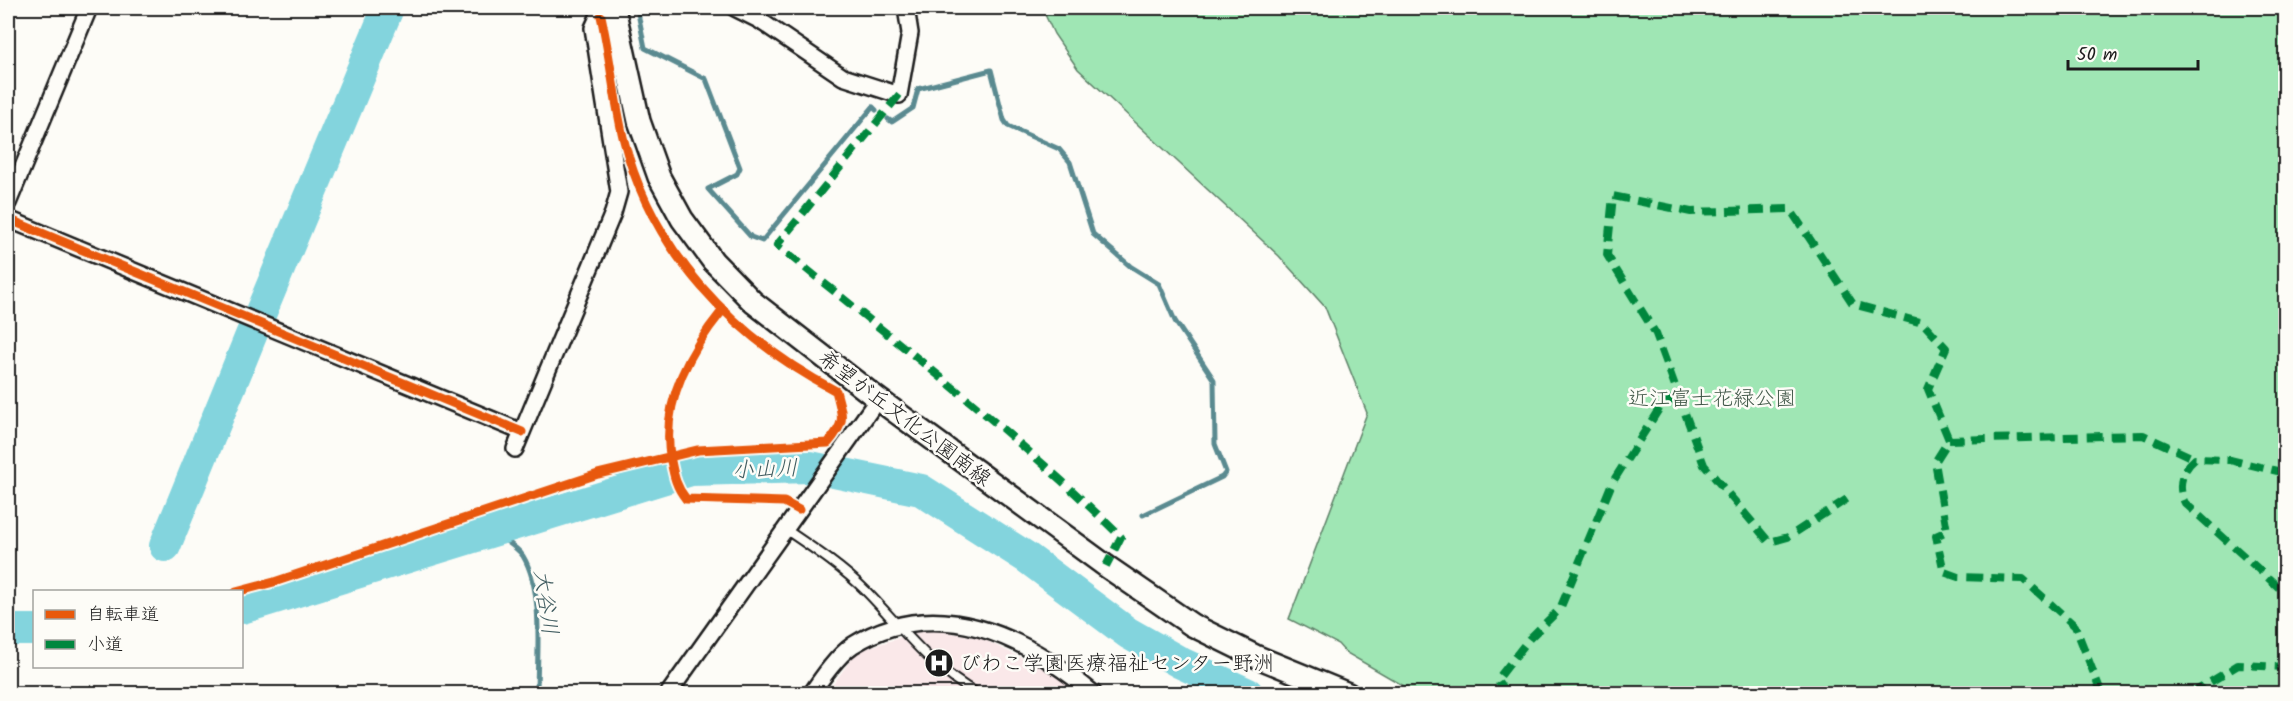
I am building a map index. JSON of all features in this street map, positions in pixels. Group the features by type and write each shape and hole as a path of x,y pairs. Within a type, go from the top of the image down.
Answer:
{"main road":[{"name":"希望が丘文化公園南線","path":"614,10 639,121 659,177 682,219 712,261 753,302 878,399 1106,566 1192,625 1255,656 1348,693"}],"street":[{"path":"8,203 89,8"},
{"path":"735,8 759,20 843,77 899,95 910,33 906,8"},
{"path":"515,449 613,213 619,192 593,28 598,17 614,10"},
{"path":"8,219 522,432"},
{"path":"668,693 878,399"},
{"path":"811,693 851,646 895,624 939,620 984,627 1043,656 1067,671 1094,693"}],"lane":[{"path":"785,529 840,567 866,591 926,657 956,682 978,693"}],"shaded area":[{"name":"びわこ学園医療福祉センター野洲","path":"928,629 981,638 1054,674 1079,693 826,694 857,651"}],"green space":[{"name":"近江富士花緑公園","path":"1042,8 2285,8 2285,693 1416,693 1345,652 1338,644 1289,619 1367,413 1325,307 1279,256 1078,69 1054,34"}],"waterway":[{"path":"261,312 388,8"},
{"path":"637,8 645,48 706,79 740,168 737,174 708,189 751,237 762,241 873,107 876,110"},
{"path":"888,119 892,122 913,108 918,89 991,70 1004,120 1008,126 1059,149 1070,162 1093,234 1130,266 1159,284 1175,321 1214,380 1215,444 1226,472 1222,477 1143,515"},
{"path":"165,546 252,333"},
{"name":"小山川","path":"243,608 691,470 810,467 921,490 1026,557 1128,633 1181,663 1248,694"},
{"name":"大谷川","path":"491,530 520,552 530,570 537,604 537,694"},
{"name":"小山川","path":"8,630 33,630"}],"marked path":[{"path":"899,95 777,245 996,423 1121,537 1106,566"},
{"path":"1847,499 1788,537 1769,542 1704,465 1656,334 1607,255 1613,196 1691,212 1790,209 1853,304 1923,323 1946,348 1928,389 1949,440"},
{"path":"1507,694 1497,680 1529,639 1560,609 1612,483 1666,398 1680,404"},
{"path":"2102,694 2075,626 2023,579 1958,577 1944,572 1936,536 1947,531 1935,462 1949,440 2143,435 2195,459"},
{"path":"2286,473 2230,460 2195,459 2186,469 2181,485 2185,503 2286,594"},
{"path":"2191,694 2238,665 2286,667"}],"cycle path":[{"path":"243,590 274,582 598,474 698,450 828,443 838,430 841,413 836,391 799,370 731,317 702,287 676,253 654,217 636,178 623,137 601,16"},
{"path":"8,219 522,432"},
{"path":"722,311 688,362 673,400 669,440 676,481 686,499 784,502 799,510"}],"place":[{"name":"びわこ学園医療福祉センター野洲","path":"939,663"}]}
